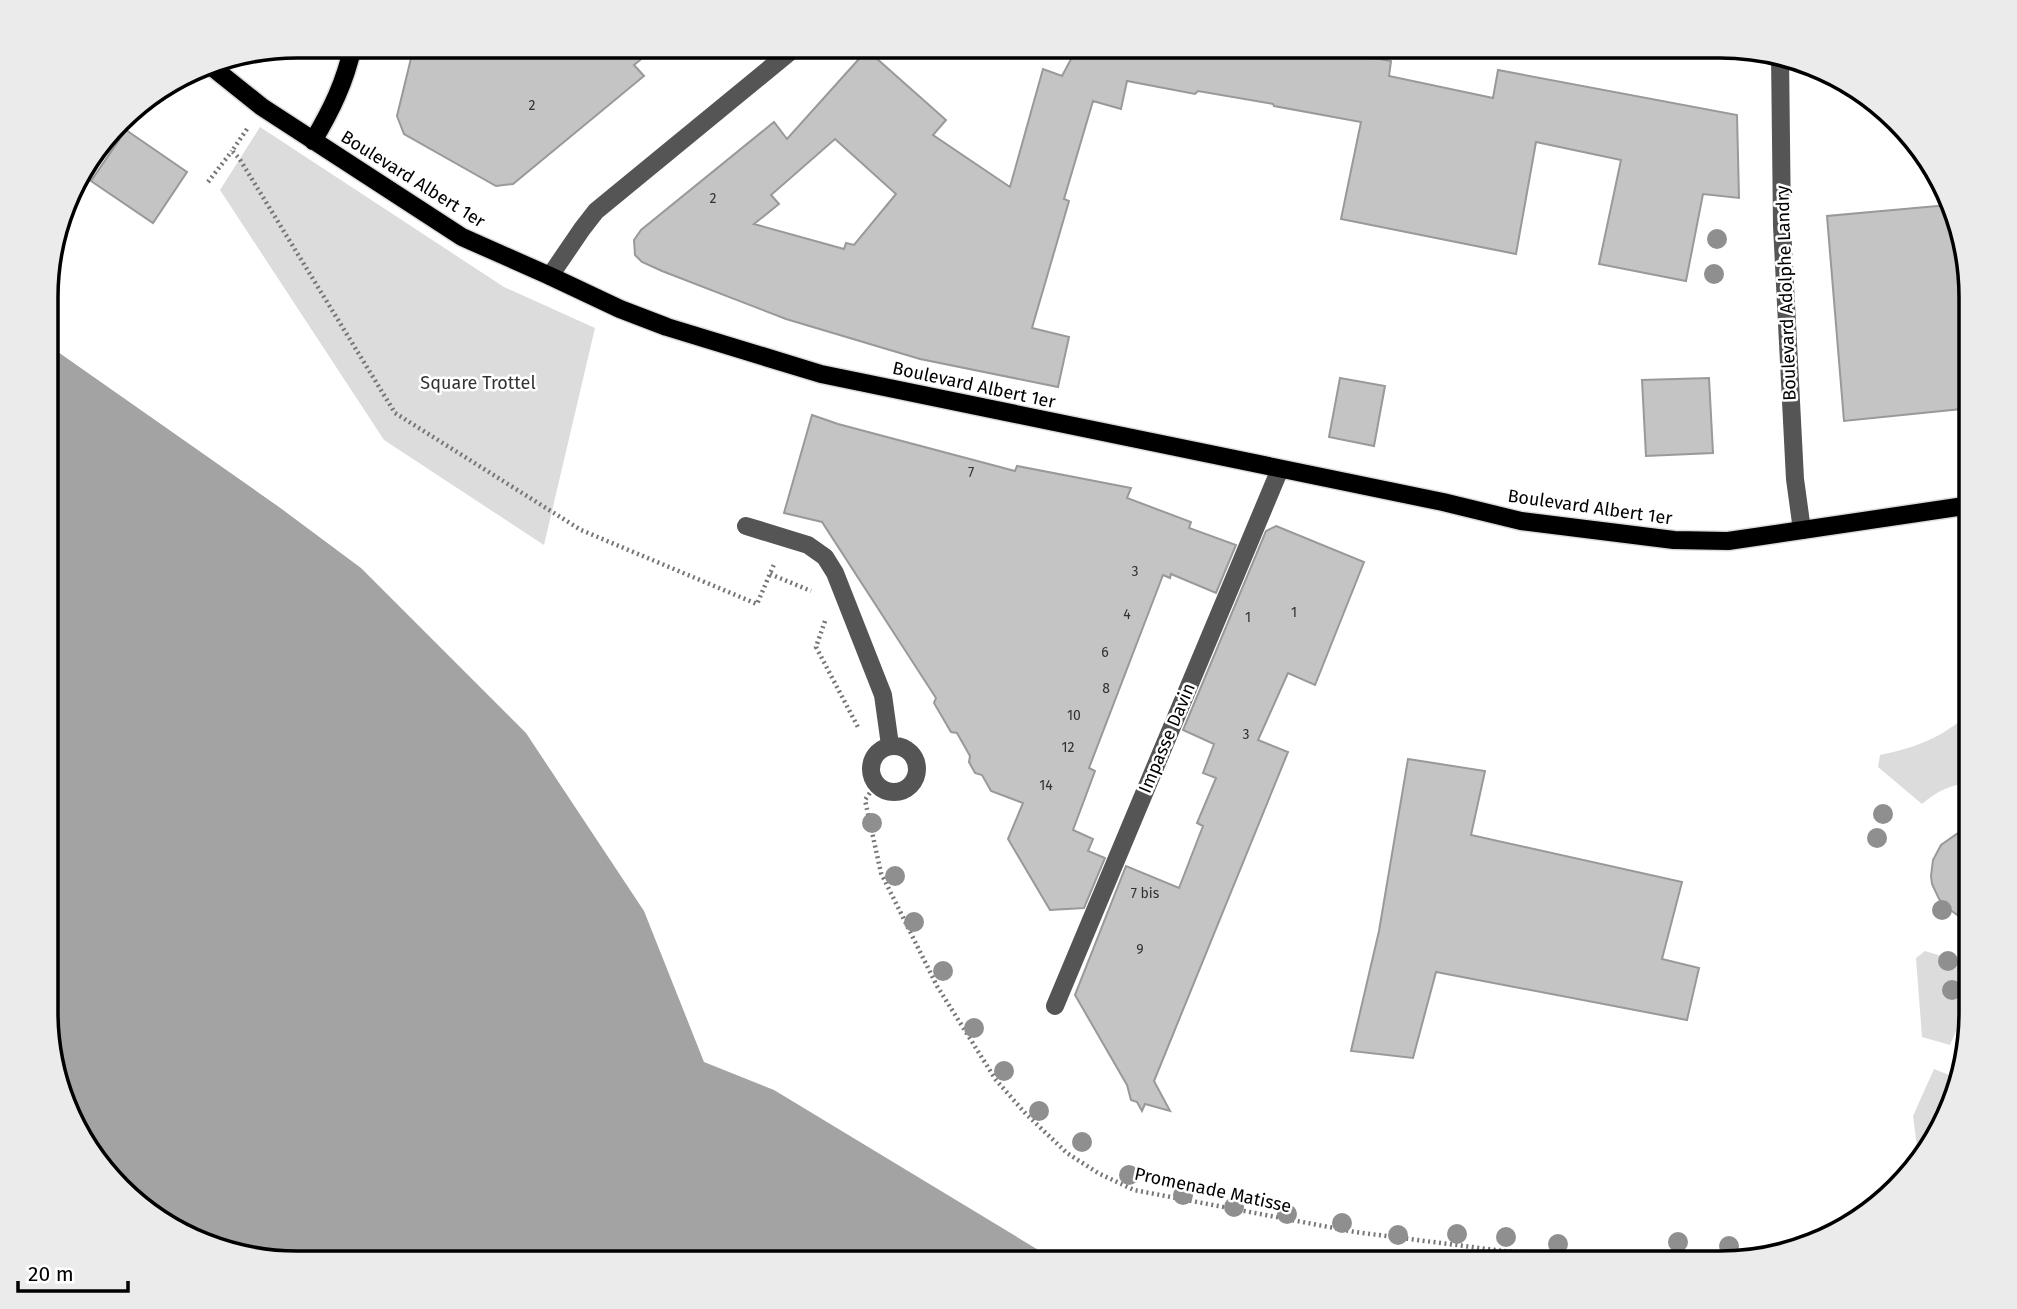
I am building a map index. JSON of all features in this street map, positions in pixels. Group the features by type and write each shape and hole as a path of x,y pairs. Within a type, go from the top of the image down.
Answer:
{"main road":[{"path":"313,141 333,106 351,58"},
{"name":"Boulevard Albert 1er","path":"217,71 262,107 462,237 620,309 667,327 821,374 1443,502 1521,521 1674,540 1728,541 1959,507"}],"street":[{"path":"550,276 596,211 781,58"},
{"name":"Boulevard Adolphe Landry","path":"1780,66 1782,226 1795,479 1802,530"},
{"name":"Impasse Davin","path":"1055,1006 1280,469"},
{"path":"746,526 807,545 825,557 835,573 883,695 883,749 870,765 870,772 876,783 887,791 907,788 916,776 917,768 912,754 906,748 883,749"}],"path":[{"path":"208,182 262,107"},
{"path":"232,151 239,158 395,413 581,530 757,604 779,555 783,538"},
{"path":"770,574 812,591"},
{"path":"826,618 816,647 865,742 883,749"},
{"name":"Promenade Matisse","path":"876,783 865,800 881,873 937,986 996,1080 1026,1114 1067,1153 1098,1173 1134,1191 1355,1232 1508,1251"}],"green space":[{"name":"Square Trottel","path":"260,127 504,287 595,328 544,545 384,440 220,190"},
{"path":"1959,721 1959,785 1945,789 1922,804 1878,767 1880,755 1906,749 1949,729"},
{"path":"1925,951 1959,961 1959,1024 1950,1045 1922,1037 1916,958"},
{"path":"1934,1069 1951,1076 1935,1118 1917,1147 1913,1116"}],"shaded area":[{"path":"58,352 361,568 526,733 644,911 704,1062 774,1090 1040,1251 281,1251 220,1239 191,1227 151,1202 128,1181 107,1158 82,1118 66,1074 60,1044"}],"building":[{"path":"411,58 642,58 634,65 644,76 513,184 496,186 404,134 397,116"},
{"path":"860,58 876,58 946,120 933,135 1010,187 1043,69 1062,76 1072,58 1374,58 1391,61 1389,76 1493,98 1498,70 1737,115 1739,198 1703,194 1686,281 1599,264 1621,160 1536,142 1516,254 1341,219 1361,122 1273,104 1198,91 1195,94 1127,81 1121,109 1093,101 1064,199 1069,201 1032,328 1069,337 1058,387 920,359 786,319 662,271 642,262 635,255 634,240 641,230 774,122 787,139","holes":["835,139 896,194 854,245 846,243 844,249 754,224 779,204 771,195"]},
{"path":"126,130 187,172 153,223 91,181"},
{"path":"1941,206 1955,250 1959,281 1959,409 1844,421 1827,216"},
{"path":"1340,378 1385,386 1374,446 1329,437"},
{"path":"1709,378 1713,453 1646,456 1642,380"},
{"path":"812,415 1015,471 1017,466 1131,488 1127,498 1191,522 1189,528 1236,545 1216,593 1171,574 1170,578 1163,575 1089,768 1095,771 1073,830 1093,839 1088,851 1105,858 1084,908 1050,910 1008,839 1023,803 991,791 982,775 975,773 969,762 970,756 957,733 951,732 934,703 936,698 822,522 784,513"},
{"path":"1276,526 1364,562 1315,685 1288,673 1258,740 1288,752 1154,1081 1170,1111 1145,1104 1142,1111 1137,1102 1131,1100 1127,1085 1075,995 1126,866 1179,888 1203,826 1197,823 1216,778 1203,773 1214,744 1183,730 1266,531"},
{"path":"1408,759 1485,771 1471,835 1682,882 1662,959 1699,968 1687,1020 1436,972 1413,1058 1351,1051 1379,931"},
{"path":"1959,832 1959,916 1939,899 1932,884 1933,860 1941,845"}]}
